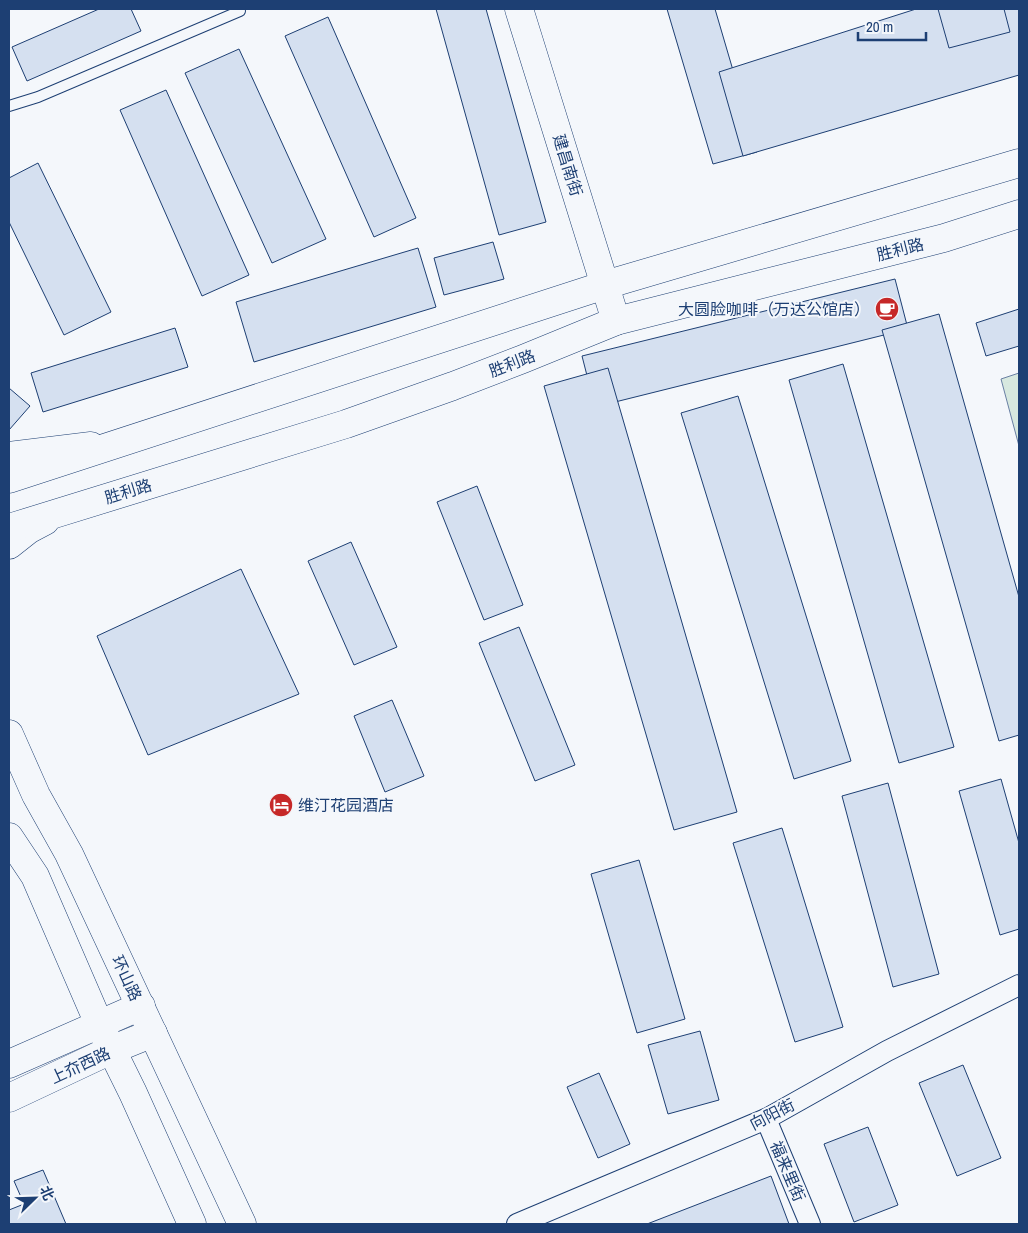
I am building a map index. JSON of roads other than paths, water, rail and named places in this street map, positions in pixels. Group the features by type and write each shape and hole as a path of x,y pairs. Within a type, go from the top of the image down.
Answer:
{"main road":[{"name":"建昌南街","path":"519,9 616,321"},
{"path":"9,479 605,285 1019,163"},
{"name":"胜利路","path":"9,528 346,424 523,360 616,321 944,238 1019,214"},
{"path":"9,456 124,442"},
{"path":"9,545 28,530 65,510"},
{"path":"9,712 25,771"},
{"name":"环山路","path":"9,734 36,795 69,854 242,1224"},
{"path":"9,837 35,876 99,1024 192,1224"},
{"name":"上夼西路","path":"9,1064 141,1006"},
{"name":"上夼西路","path":"9,1098 111,1050 153,1033"}],"street":[{"name":"向阳街","path":"517,1224 766,1119 887,1052 1019,985"},
{"name":"福来里街","path":"766,1119 810,1224"}],"lane":[{"path":"9,106 38,97 240,11"}],"place":[{"name":"大圆脸咖啡（万达公馆店）","path":"887,309"},
{"name":"维汀花园酒店","path":"281,805"}]}
